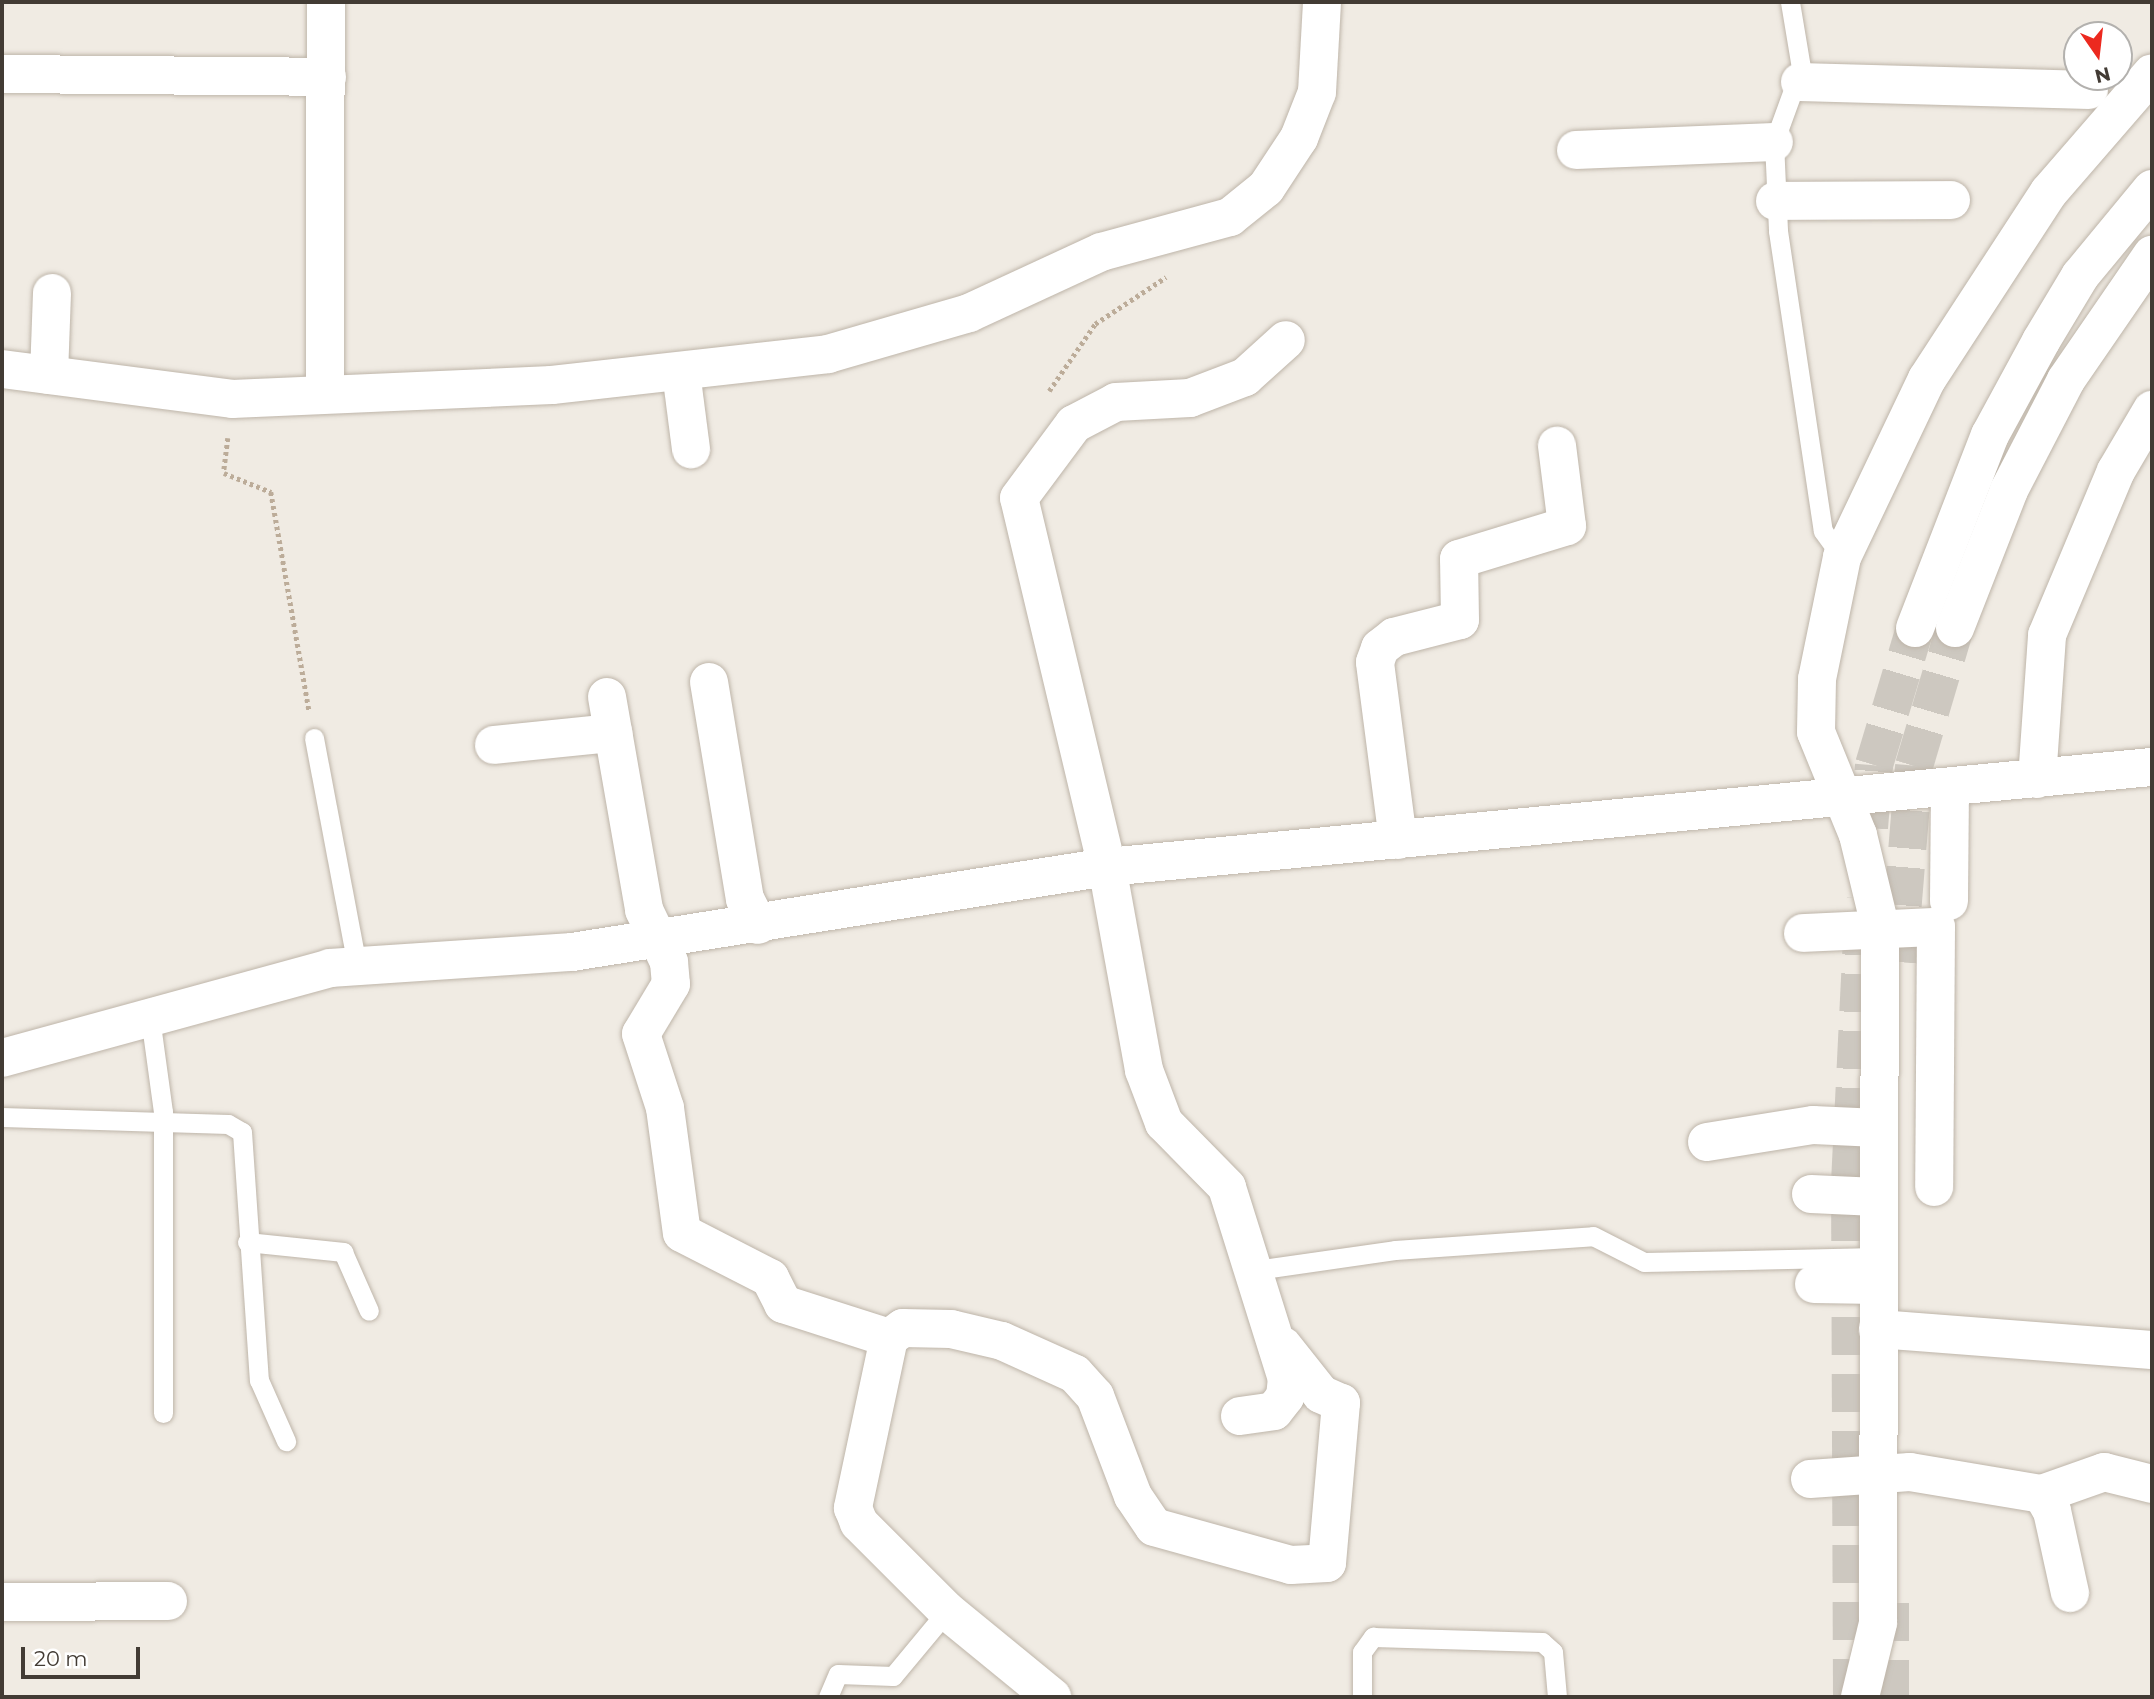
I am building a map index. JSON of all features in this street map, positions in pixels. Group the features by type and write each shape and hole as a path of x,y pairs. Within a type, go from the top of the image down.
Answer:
{"street":[{"path":"325,394 327,2"},
{"path":"2,369 232,399 552,385 828,354 969,313 1101,252 1230,217 1266,188 1299,138 1317,92 1322,2"},
{"path":"1860,1697 1878,1623 1880,1475 1877,1197 1880,926 1841,797 1816,732 1814,706 1842,557 1927,379 2049,192 2152,73"},
{"path":"2,74 327,77"},
{"path":"1800,82 2063,89"},
{"path":"1576,150 1774,142"},
{"path":"1915,628 1990,435 2080,276 2152,189"},
{"path":"1775,201 1951,200"},
{"path":"1955,628 2009,490 2066,380 2152,255"},
{"path":"49,375 52,293"},
{"path":"1240,1416 1273,1411 1285,1397 1278,1343 1255,1293 1255,1270 1248,1264 1227,1187 1164,1123 1144,1070 1107,867 1019,498 1074,424 1116,402 1190,398 1245,377 1286,340"},
{"path":"681,372 691,449"},
{"path":"2037,779 2047,635 2116,471 2152,410"},
{"path":"1398,839 1375,662 1380,648 1394,637 1460,620 1459,559 1567,527 1557,446"},
{"path":"709,682 745,899 758,925"},
{"path":"494,745 610,715 644,910 671,984 641,1034 665,1108 682,1233 770,1278 783,1304 889,1338"},
{"path":"2,1058 150,1017 357,966 657,940 1107,867 2152,767"},
{"path":"1949,901 1950,787"},
{"path":"1803,933 1924,924 1936,928 1939,943 1934,1187"},
{"path":"1707,1142 1813,1125 1878,1128"},
{"path":"1811,1194 1877,1197"},
{"path":"1814,1284 1877,1271"},
{"path":"1052,1697 947,1611 859,1523 853,1508 889,1338 903,1328 951,1329 1002,1340 1075,1374 1095,1396 1133,1496 1154,1527 1291,1565 1327,1563 1341,1403 1321,1394 1291,1349 1278,1343"},
{"path":"1878,1329 2152,1350"},
{"path":"1810,1479 1910,1472 2042,1494 2104,1472 2152,1484"},
{"path":"2042,1494 2052,1511 2070,1593"},
{"path":"2,1602 168,1601"}],"lane":[{"path":"1790,2 1800,82 1774,142 1775,201 1823,531 1842,557"},
{"path":"314,738 357,966"},
{"path":"150,1017 161,1124 163,1413"},
{"path":"2,1117 228,1125 242,1132 247,1242 259,1380 286,1441"},
{"path":"1255,1270 1395,1250 1593,1236 1644,1262 1877,1271"},
{"path":"247,1242 344,1252 369,1311"},
{"path":"828,1697 838,1674 893,1676 947,1611"},
{"path":"1362,1697 1362,1652 1373,1637 1542,1642 1553,1652 1557,1697"}],"path":[{"path":"1041,404 1095,324 1173,273"},
{"path":"232,399 224,472 271,492 314,738"}],"tunnel":[{"path":"1869,828 1874,765 1915,628"},
{"path":"1898,962 1914,766 1955,628"},
{"path":"1852,1697 1850,1183 1864,898"},
{"path":"1890,1603 1890,1697"}]}
